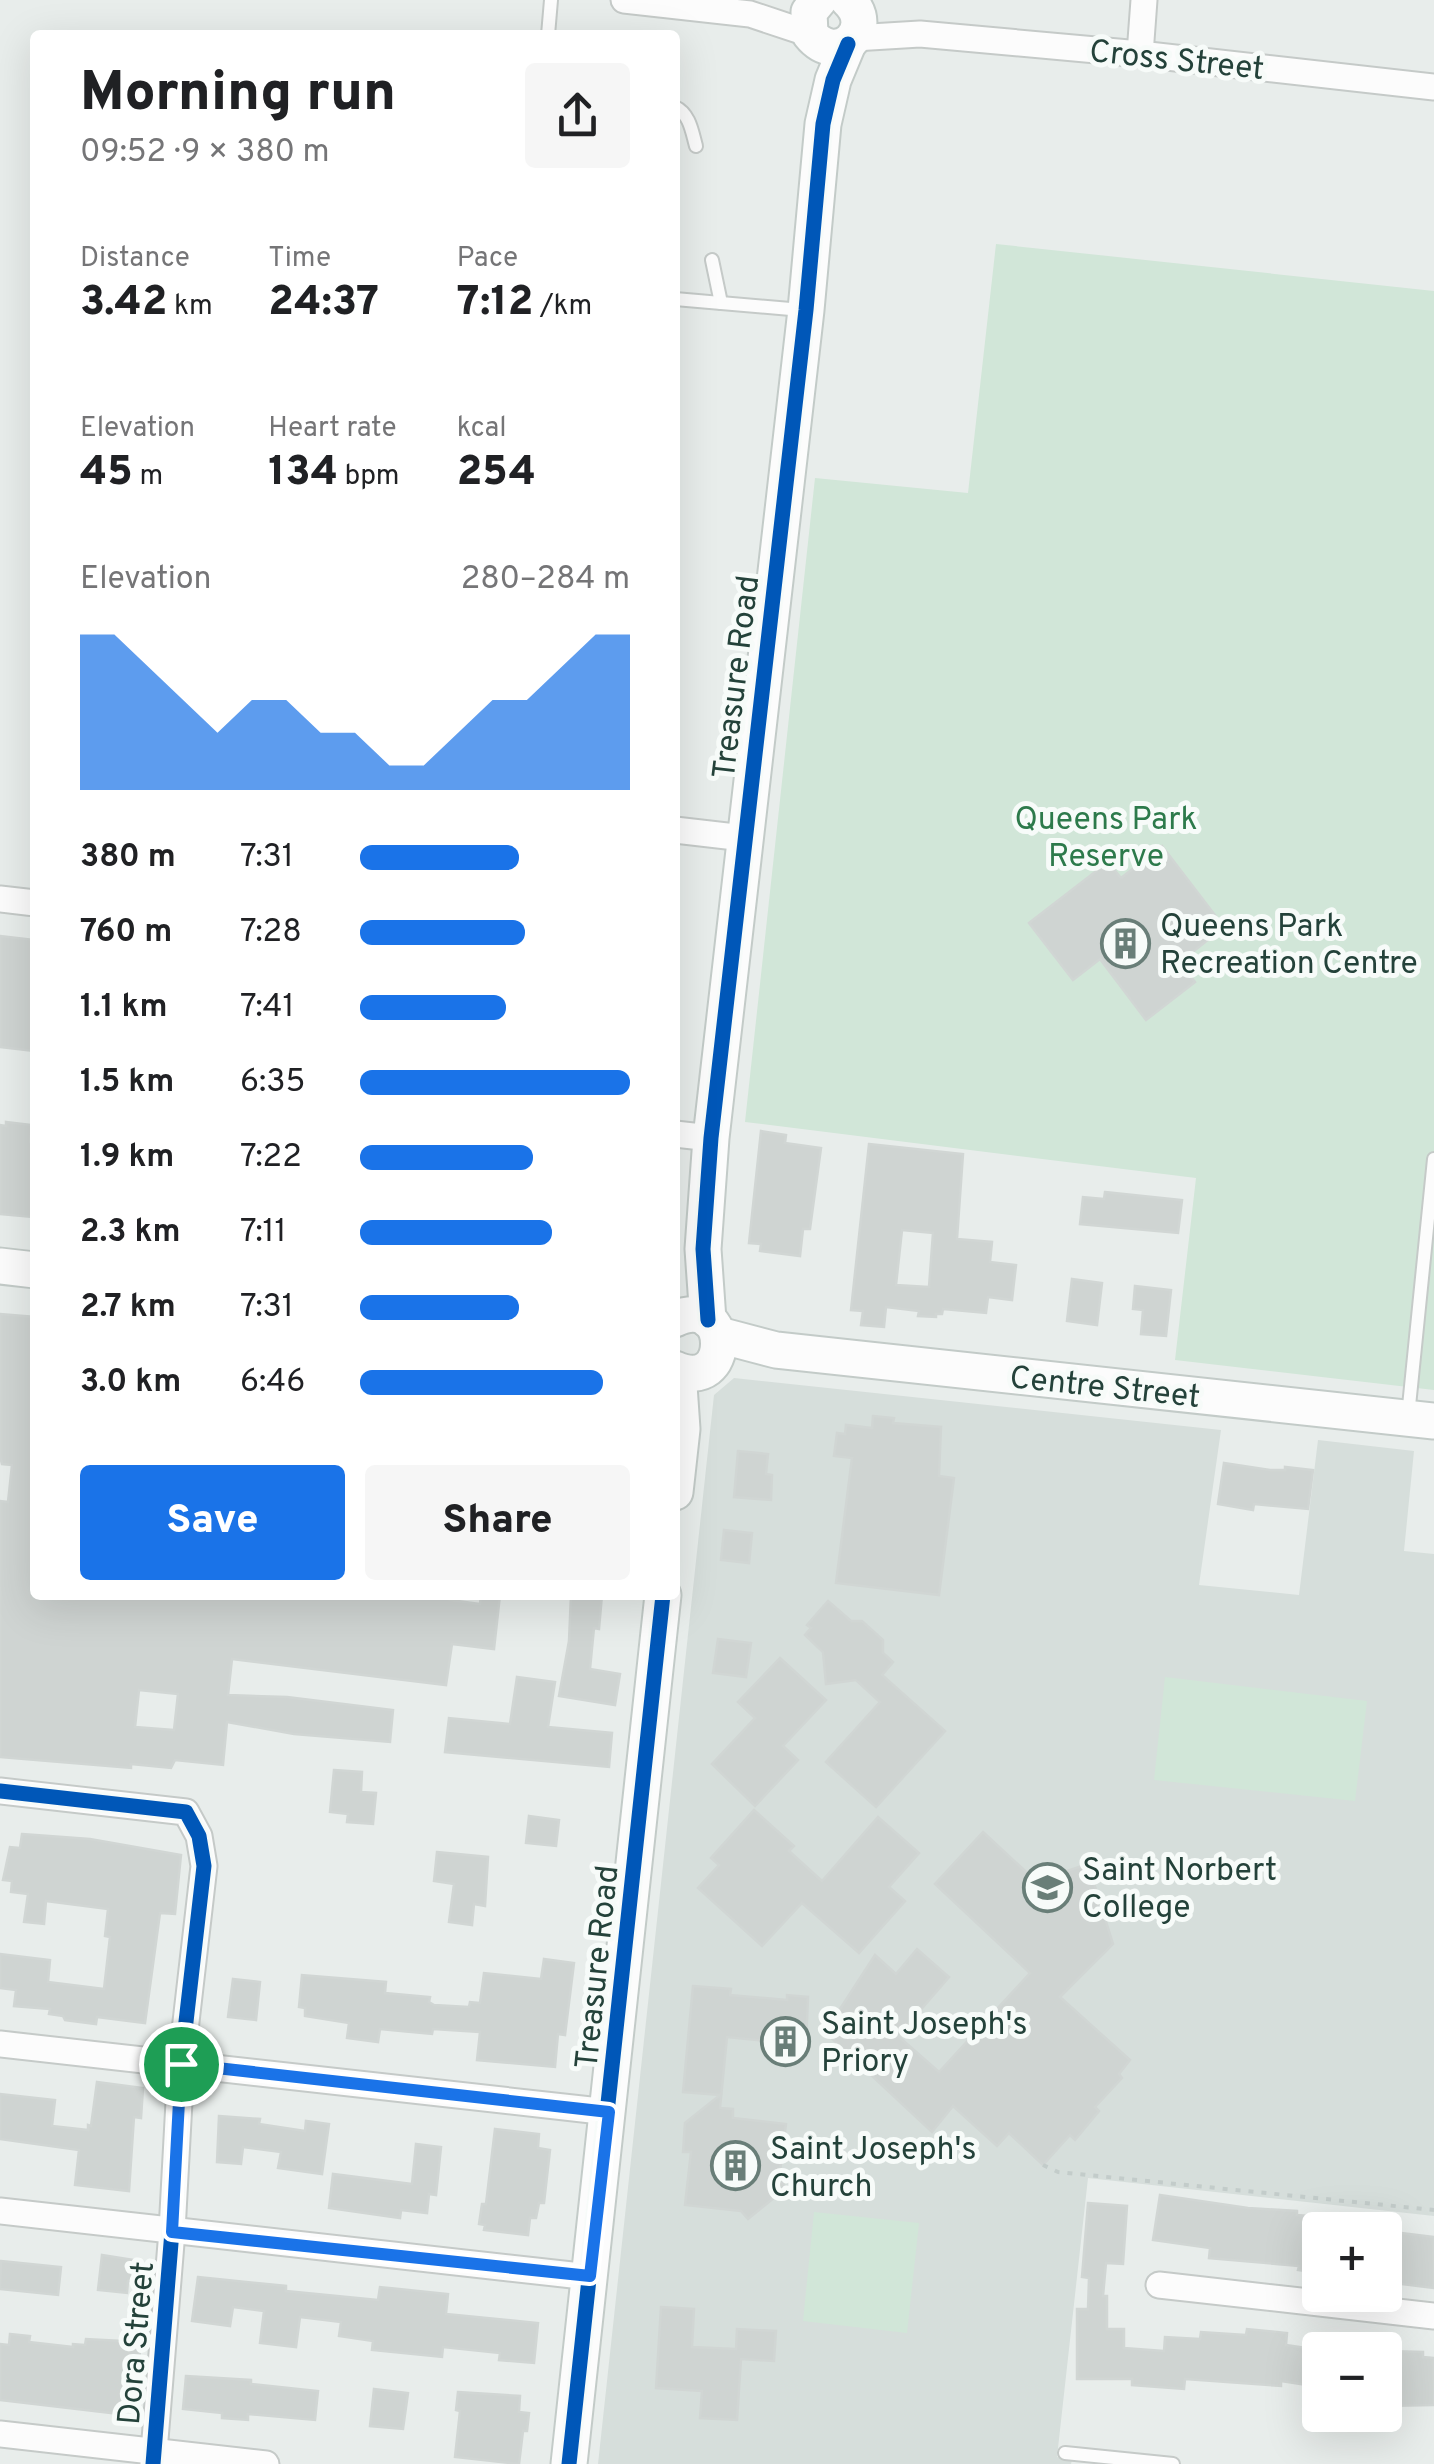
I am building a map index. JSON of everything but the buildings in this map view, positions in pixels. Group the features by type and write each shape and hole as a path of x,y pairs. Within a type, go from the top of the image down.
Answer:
{"street":[{"name":"Cross Street","path":"624,0 1434,87"},
{"path":"1140,54 1144,0"},
{"name":"Treasure Road","path":"680,1447 694,1344 711,1138 744,838 806,310 823,124 833,80 833,21"},
{"path":"680,831 744,838"},
{"path":"0,899 30,902"},
{"path":"680,1135 711,1138"},
{"path":"0,1266 30,1269"},
{"name":"Centre Street","path":"694,1344 1421,1420"},
{"name":"Treasure Road","path":"569,2464 663,1600"},
{"name":"Dora Street","path":"0,1791 186,1812 199,1836 204,1866 181,2064 153,2458"},
{"path":"0,2044 609,2112"},
{"path":"0,2210 590,2276"},
{"path":"1159,2285 1434,2316"},
{"path":"0,2434 153,2458 266,2464"}],"lane":[{"path":"548,30 551,0"},
{"path":"680,109 688,120 696,146"},
{"path":"712,260 721,303"},
{"path":"680,299 806,310"},
{"path":"1421,1420 1434,1159"},
{"path":"1064,2453 1173,2464"}],"path":[{"path":"1043,2165 1058,2172 1434,2210"}],"shaded area":[{"name":"Saint Norbert College","path":"734,1378 1221,1430 1199,1585 1299,1595 1318,1440 1414,1451 1404,1551 1434,1554 1434,2216 1088,2178 1057,2457 1072,2460 1071,2464 598,2464 714,1395"}],"green space":[{"name":"Queens Park Reserve","path":"996,244 1434,291 1434,1390 1175,1360 1196,1178 745,1122 815,478 968,493"},
{"path":"1165,1677 1367,1701 1355,1801 1154,1780"},
{"path":"814,2212 919,2223 907,2333 803,2321"}],"cycle path":[{"path":"708,1320 703,1249 711,1138 806,310 823,124 833,80 848,44"},
{"path":"569,2464 662,1600"},
{"path":"0,1791 186,1812 199,1836 204,1866 181,2065 153,2464"}],"place":[{"name":"Queens Park Recreation Centre","path":"1125,943"},
{"name":"Saint Norbert College","path":"1047,1887"},
{"name":"Saint Joseph's Priory","path":"786,2041"},
{"name":"Saint Joseph's Church","path":"735,2166"}],"route":[{"path":"181,2064 609,2112 590,2276 172,2232 181,2064"}]}
